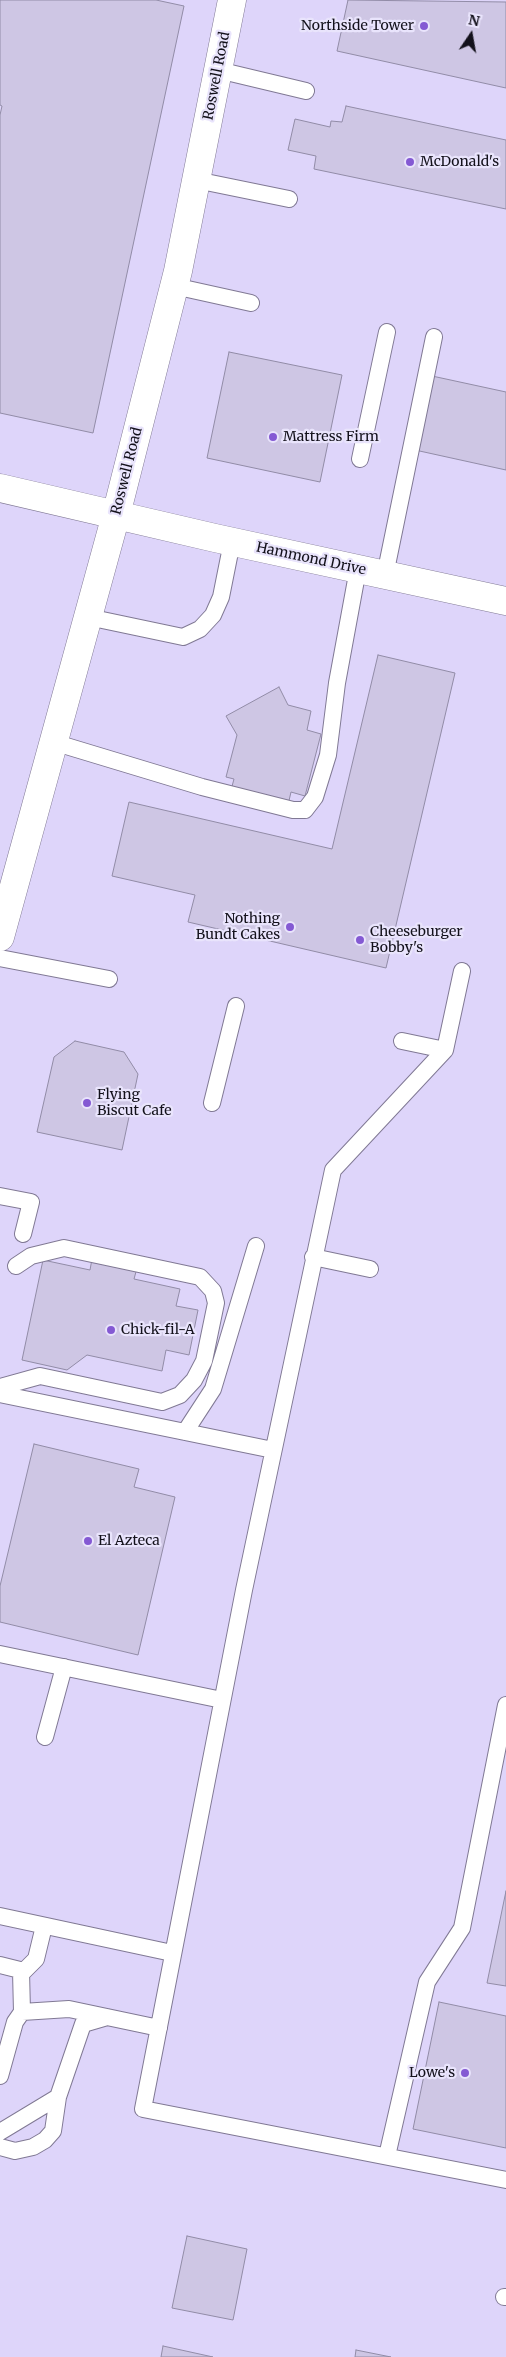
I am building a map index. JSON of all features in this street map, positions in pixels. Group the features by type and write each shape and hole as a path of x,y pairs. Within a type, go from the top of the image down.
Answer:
{"main road":[{"name":"Roswell Road","path":"0,937 116,516 174,286 232,0"},
{"name":"Hammond Drive","path":"0,488 232,542 506,601"}],"lane":[{"path":"218,70 306,91"},
{"path":"196,180 289,199"},
{"path":"174,286 251,303"},
{"path":"360,459 387,332"},
{"path":"386,575 434,337"},
{"path":"88,617 183,637 200,629 212,615 221,597 232,542"},
{"path":"53,742 202,787 293,810 305,810 315,797 328,755 337,682 358,569"},
{"path":"0,958 109,979"},
{"path":"462,972 445,1050 333,1170 313,1257 222,1700 143,2109 506,2180"},
{"path":"212,1103 236,1006"},
{"path":"402,1041 445,1050"},
{"path":"0,1196 31,1202 23,1234"},
{"path":"185,1432 213,1389 256,1246"},
{"path":"0,1387 40,1376 162,1402 180,1396 194,1380 204,1361 216,1303 213,1291 200,1277 64,1248 31,1256 16,1266"},
{"path":"313,1257 370,1269"},
{"path":"0,1394 273,1450"},
{"path":"0,1654 222,1700"},
{"path":"45,1737 64,1667"},
{"path":"387,2156 427,1982 462,1928 506,1705"},
{"path":"0,1916 172,1953"},
{"path":"0,1965 24,1971 36,1959 44,1926"},
{"path":"0,2076 15,2022 22,2012 21,1971"},
{"path":"22,2012 69,2009 159,2028"},
{"path":"0,2147 15,2151 33,2147 45,2140 53,2131 58,2097 83,2024 109,2016"},
{"path":"0,2132 58,2097"}],"shaded area":[{"path":"0,0 506,0 506,2357 0,2357"}],"building":[{"path":"0,0 156,0 184,6 93,433 0,413 0,115 2,106 0,105"},
{"name":"Northside Tower","path":"348,0 506,2 506,88 337,51"},
{"name":"McDonald's","path":"346,106 506,140 506,209 314,169 316,156 288,150 295,119 330,127 331,121 342,122"},
{"path":"229,352 342,375 320,482 207,458"},
{"path":"432,376 506,392 506,470 415,450"},
{"path":"378,655 455,673 386,968 188,922 195,895 112,876 129,802 332,849"},
{"path":"279,687 288,705 311,711 307,730 321,734 305,796 291,792 288,805 231,790 234,779 226,777 237,735 226,716"},
{"name":"Flying Biscut Cafe","path":"75,1041 124,1052 138,1074 122,1150 37,1132 54,1057"},
{"name":"Chick-fil-A","path":"92,1259 137,1268 134,1279 180,1289 176,1306 198,1310 189,1355 166,1350 162,1371 87,1355 67,1370 22,1360 43,1260 90,1270"},
{"name":"El Azteca","path":"34,1444 139,1469 134,1487 175,1497 138,1655 0,1622 0,1586"},
{"path":"506,1891 506,1986 487,1983"},
{"name":"Lowe's","path":"439,2002 506,2016 506,2148 413,2129"},
{"path":"187,2236 247,2249 233,2320 172,2308"},
{"path":"163,2346 213,2357 161,2357"},
{"path":"356,2350 391,2357 355,2357"}],"place":[{"name":"Northside Tower","path":"424,26"},
{"name":"McDonald's","path":"410,162"},
{"name":"Mattress Firm","path":"273,437"},
{"name":"Nothing Bundt Cakes","path":"290,927"},
{"name":"Cheeseburger Bobby's","path":"360,940"},
{"name":"Flying Biscut Cafe","path":"87,1103"},
{"name":"Chick-fil-A","path":"111,1330"},
{"name":"El Azteca","path":"88,1541"},
{"name":"Lowe's","path":"465,2073"}]}
